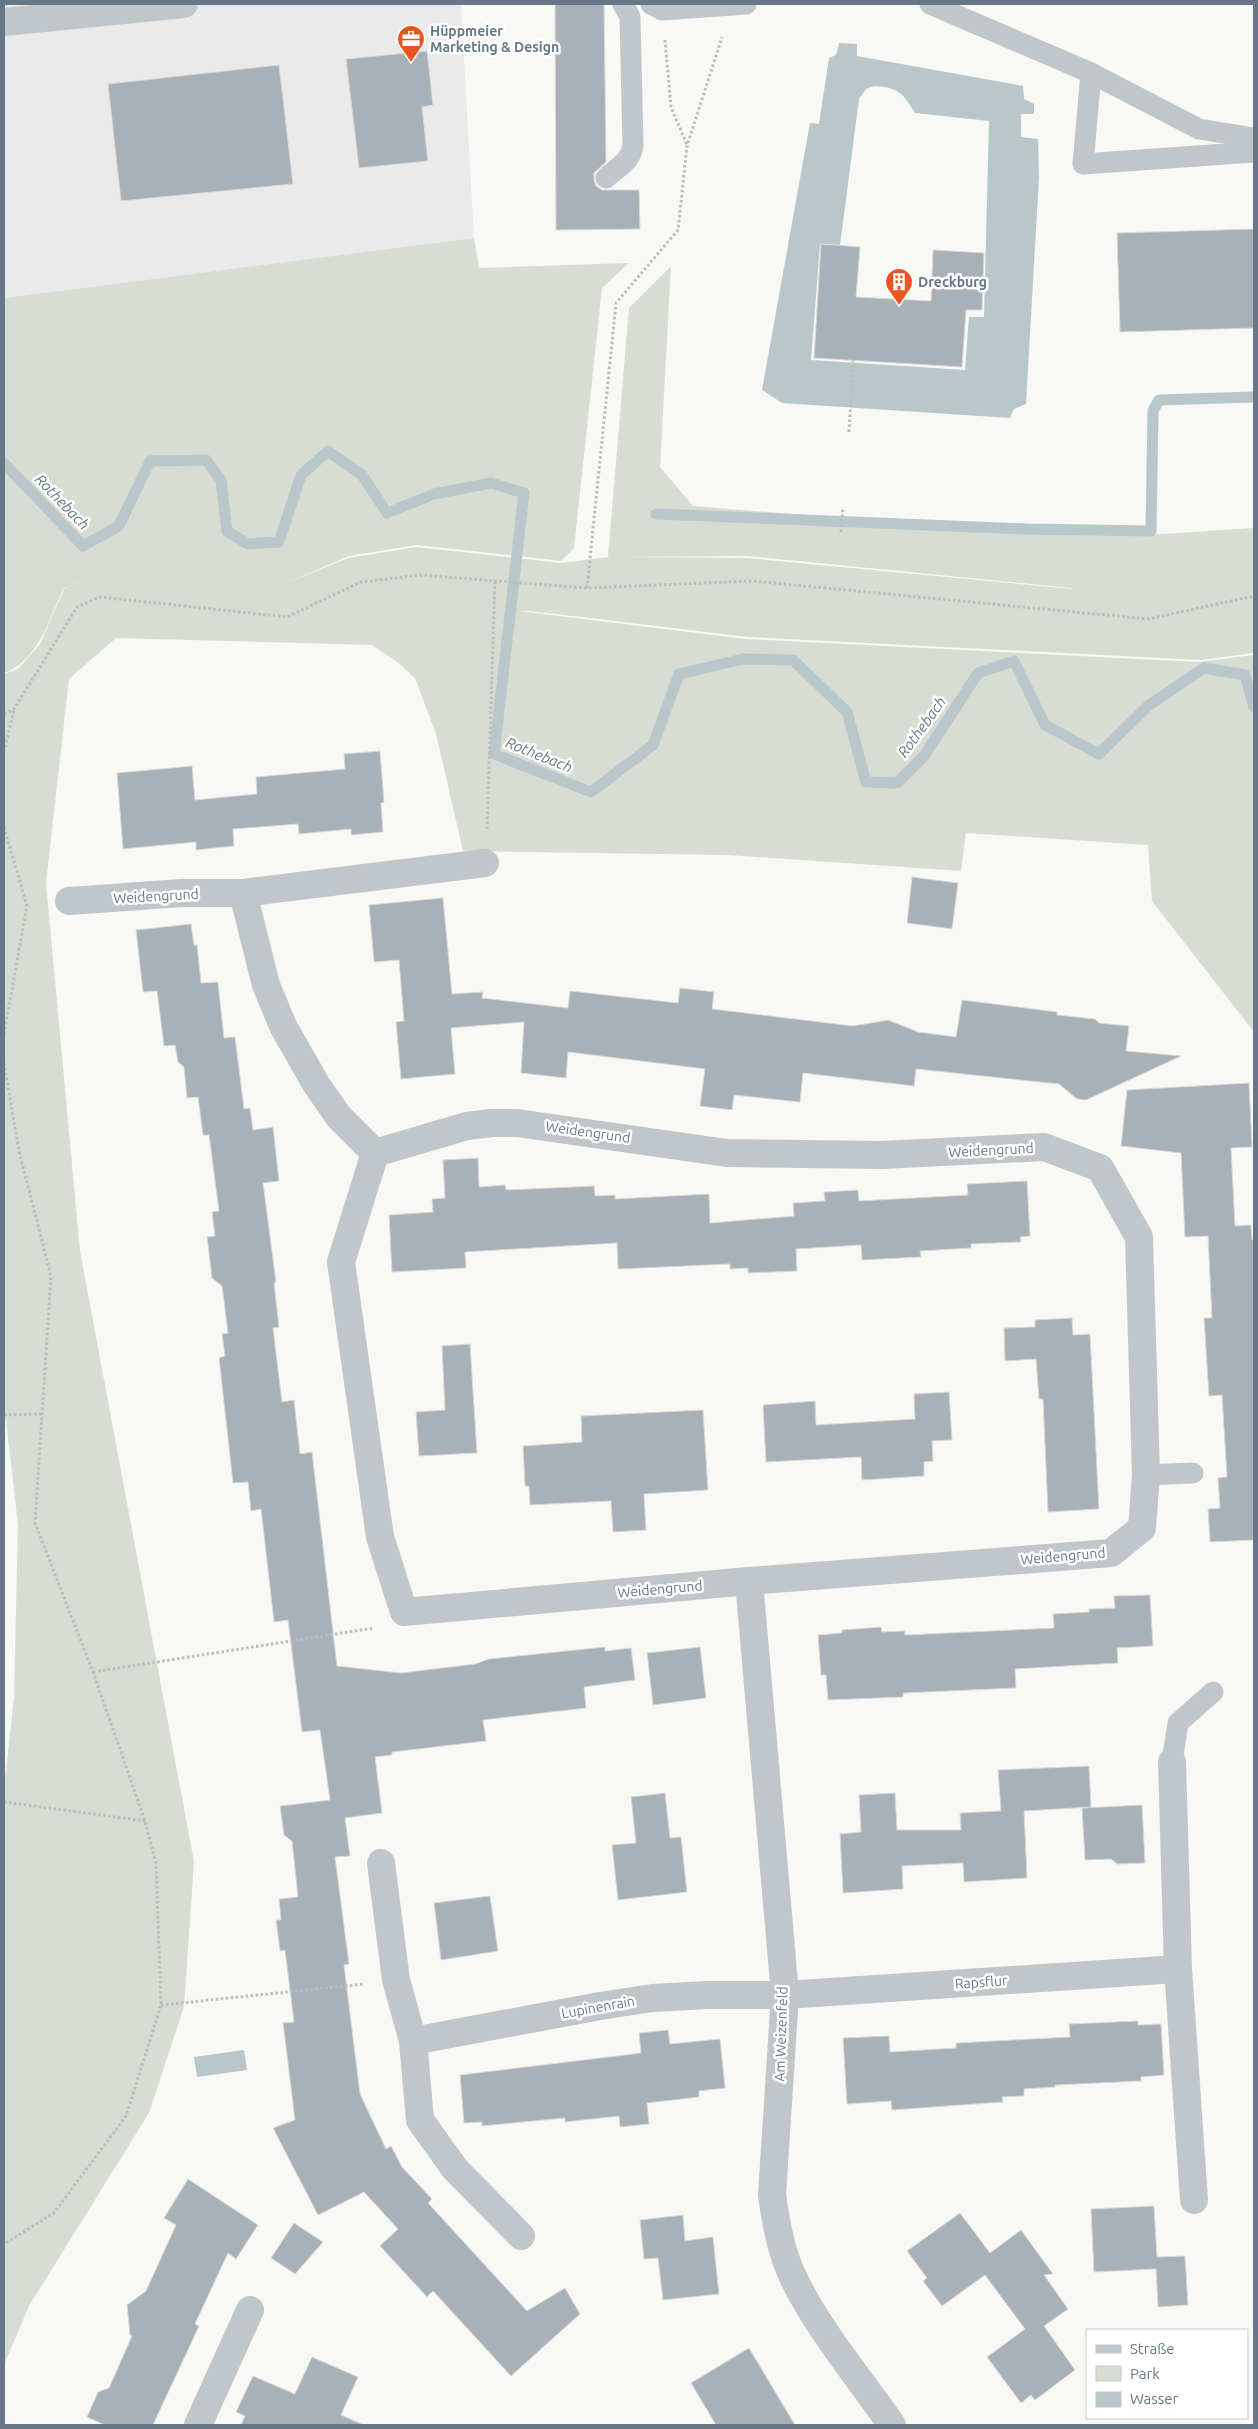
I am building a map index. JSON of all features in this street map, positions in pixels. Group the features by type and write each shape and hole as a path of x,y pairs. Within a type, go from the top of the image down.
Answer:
{"street":[{"path":"4,22 184,4"},
{"name":"Weidengrund","path":"69,901 182,893 243,893 485,863"},
{"path":"243,893 266,985 283,1026 316,1084 339,1117 375,1153 341,1262 380,1537 404,1612"},
{"name":"Weidengrund","path":"375,1153 467,1126 518,1123 727,1153 882,1155 1044,1148 1100,1168 1139,1237 1146,1475 1142,1528 1110,1553 404,1612"},
{"name":"Am Weizenfeld","path":"749,1582 785,1995 772,2195 776,2222 793,2278 807,2304 892,2425"},
{"path":"1172,1762 1178,1969 1194,2200"},
{"path":"381,1863 396,1980 413,2041 420,2120 455,2169 520,2236"},
{"name":"Rapsflur","path":"785,1995 1178,1969"},
{"name":"Lupinenrain","path":"413,2041 652,1998 707,1995 785,1995"},
{"path":"198,2425 250,2310"}],"lane":[{"path":"606,178 627,160 632,154 633,146 630,16 623,4"},
{"path":"656,7 738,4"},
{"path":"930,4 1091,73 1199,129 1254,138"},
{"path":"1091,73 1083,164 1254,152"},
{"path":"1146,1475 1193,1474"},
{"path":"1172,1762 1178,1723 1213,1692"}],"path":[{"path":"588,588 616,303 678,230 687,146 738,4"},
{"path":"656,7 671,107 687,146"},
{"path":"849,432 853,361"},
{"path":"841,532 843,507"},
{"path":"4,752 14,709 78,607 100,597 287,617 361,582 420,575 588,588 752,582 1148,619 1254,596"},
{"path":"485,863 495,580"},
{"path":"4,714 14,709"},
{"path":"4,827 27,906 4,1034"},
{"path":"4,1063 19,1151 51,1276 35,1523 93,1672 145,1822 156,1864 161,2005 126,2116 54,2213 4,2244"},
{"path":"4,1415 42,1414"},
{"path":"93,1672 380,1627 404,1612"},
{"path":"4,1802 145,1822"},
{"path":"161,2005 396,1980"}],"shaded area":[{"path":"4,4 461,4 474,238 4,298"}],"green space":[{"path":"474,238 479,268 629,263 602,288 574,548 561,561 417,545 349,556 282,585 348,558 417,547 561,563 608,557 629,308 671,266 660,467 693,506 1029,533 1147,535 1254,528 1254,653 1201,660 748,637 519,611 746,639 1197,662 1254,655 1254,1032 1152,901 1148,845 966,833 961,871 728,855 463,851 436,734 415,678 396,661 372,645 116,638 69,679 46,883 80,1251 194,1862 184,2007 149,2113 29,2306 4,2365 4,1789 14,1697 18,1525 4,1403 4,674 18,669 40,644 64,589 97,575 63,589 47,626 34,649 16,667 4,673 4,298","holes":["747,556 1071,588 747,558 624,557"]}],"water":[{"path":"839,43 857,44 857,56 1023,86 1024,99 1034,104 1034,114 1021,114 1021,137 1038,139 1039,177 1026,404 1014,409 1010,418 782,403 762,390 810,123 819,124 829,58 836,55","holes":["874,86 889,88 899,92 907,100 915,113 989,121 984,317 969,317 965,370 811,360 820,244 840,245 859,99 866,89"]},
{"path":"244,2050 247,2070 197,2077 194,2057"}],"building":[{"path":"555,4 604,4 606,162 594,173 594,180 596,186 602,190 639,190 640,229 556,230"},
{"path":"427,51 433,105 422,107 428,161 359,168 346,59"},
{"path":"279,65 293,184 121,201 108,84"},
{"path":"1254,229 1254,328 1120,332 1117,233"},
{"name":"Dreckburg","path":"821,244 860,247 856,297 931,301 933,250 984,253 982,310 966,310 962,367 814,358"},
{"path":"380,751 384,802 381,803 383,832 351,835 351,829 299,834 298,824 233,829 234,846 196,850 196,842 123,849 117,773 192,766 195,800 257,794 256,777 345,769 344,754"},
{"path":"912,877 958,883 952,929 907,923"},
{"path":"443,898 452,994 483,992 482,998 568,1008 570,991 678,1003 680,988 714,992 712,1009 853,1026 888,1020 918,1032 956,1037 962,1000 1057,1012 1057,1015 1095,1019 1099,1023 1129,1026 1126,1051 1181,1056 1086,1100 1077,1099 1059,1084 916,1069 914,1086 803,1073 800,1102 734,1095 732,1110 700,1106 705,1069 568,1052 566,1078 521,1073 524,1022 451,1028 455,1074 401,1079 396,1022 404,1021 399,960 374,962 369,905"},
{"path":"191,924 194,945 197,945 201,983 218,982 224,1038 235,1037 244,1109 250,1108 253,1130 273,1127 279,1181 263,1183 276,1282 274,1283 279,1327 273,1328 282,1402 294,1400 300,1454 312,1452 337,1666 401,1673 475,1664 489,1659 605,1647 605,1651 631,1648 635,1680 584,1687 586,1708 483,1720 486,1741 392,1752 392,1755 375,1757 382,1813 345,1818 350,1856 335,1857 349,1964 344,1965 360,2094 386,2149 391,2146 402,2167 432,2199 428,2203 527,2311 565,2288 580,2314 511,2376 433,2291 427,2297 380,2246 398,2229 364,2192 318,2215 273,2128 295,2120 283,2023 294,2022 285,1950 280,1951 276,1920 281,1920 279,1899 298,1897 292,1841 284,1835 280,1806 330,1800 320,1730 302,1732 288,1620 274,1622 261,1509 251,1511 248,1482 233,1483 219,1358 225,1356 222,1334 228,1333 222,1286 212,1278 207,1237 215,1236 212,1212 219,1211 209,1135 203,1135 198,1097 187,1098 184,1067 178,1062 175,1045 164,1046 157,991 143,992 136,930"},
{"path":"1249,1083 1252,1147 1231,1148 1235,1226 1251,1225 1252,1240 1254,1240 1254,1540 1210,1542 1208,1509 1220,1508 1218,1478 1227,1477 1222,1395 1209,1396 1204,1318 1212,1318 1208,1236 1185,1237 1181,1153 1121,1146 1127,1090"},
{"path":"478,1158 479,1187 505,1185 506,1190 594,1186 595,1196 615,1195 615,1199 709,1194 710,1223 794,1216 793,1203 825,1201 824,1192 858,1190 859,1201 968,1195 967,1184 1027,1181 1030,1236 1020,1237 1021,1242 971,1244 971,1248 920,1251 921,1257 862,1260 861,1245 796,1249 797,1271 748,1273 748,1268 730,1269 730,1264 618,1269 617,1243 465,1252 466,1268 392,1272 389,1215 433,1212 432,1199 445,1198 443,1160"},
{"path":"1072,1318 1073,1335 1090,1334 1099,1509 1048,1512 1043,1399 1039,1399 1036,1359 1005,1361 1004,1328 1035,1327 1035,1320"},
{"path":"470,1344 477,1453 419,1456 416,1412 445,1410 442,1346"},
{"path":"949,1392 952,1440 932,1441 933,1461 924,1462 924,1476 862,1480 861,1457 766,1462 763,1405 815,1401 816,1425 915,1419 914,1394"},
{"path":"703,1410 708,1490 644,1494 646,1530 613,1532 611,1501 530,1505 529,1486 525,1486 523,1446 582,1442 581,1416"},
{"path":"1150,1595 1153,1646 1117,1648 1118,1663 1015,1669 1016,1688 903,1693 903,1697 828,1700 826,1675 821,1675 818,1635 842,1633 842,1630 881,1627 882,1632 905,1631 905,1635 1054,1628 1053,1614 1089,1612 1089,1609 1115,1608 1114,1596"},
{"path":"700,1647 706,1698 653,1705 647,1653"},
{"path":"1089,1766 1091,1807 1024,1811 1027,1878 964,1882 963,1863 902,1866 903,1889 843,1893 840,1834 861,1832 859,1795 895,1793 897,1830 961,1830 960,1813 1001,1811 998,1770"},
{"path":"665,1793 670,1838 681,1837 687,1892 618,1900 612,1845 636,1843 631,1797"},
{"path":"1142,1805 1145,1863 1117,1864 1111,1859 1085,1860 1082,1808"},
{"path":"490,1896 498,1951 441,1960 434,1903"},
{"path":"1138,2021 1138,2025 1161,2024 1164,2075 1141,2077 1141,2081 1055,2085 1055,2087 1024,2089 1024,2096 1002,2097 1003,2102 892,2110 891,2101 847,2104 843,2038 889,2036 890,2052 956,2048 956,2043 1070,2037 1069,2024"},
{"path":"668,2030 670,2044 720,2039 725,2088 699,2091 699,2097 647,2103 649,2124 620,2127 619,2116 565,2122 565,2118 482,2126 482,2122 464,2123 460,2075 641,2053 639,2033"},
{"path":"188,2179 258,2225 236,2259 228,2253 195,2324 199,2326 153,2425 105,2425 87,2417 98,2392 109,2388 132,2336 130,2335 127,2305 146,2291 176,2225 164,2218"},
{"path":"1154,2206 1157,2257 1185,2256 1188,2305 1158,2307 1156,2269 1094,2272 1091,2209"},
{"path":"960,2213 990,2253 1021,2230 1053,2274 1044,2275 1068,2309 1044,2326 1075,2370 1035,2400 1031,2395 1021,2403 987,2357 1025,2329 985,2275 942,2306 923,2281 927,2278 907,2251"},
{"path":"683,2215 685,2241 713,2237 719,2294 663,2300 658,2258 644,2259 640,2220"},
{"path":"294,2223 323,2242 295,2274 271,2258"},
{"path":"749,2348 795,2425 716,2425 691,2383"},
{"path":"312,2357 358,2377 341,2415 364,2425 241,2425 245,2416 236,2412 253,2376 295,2394"}],"waterway":[{"path":"656,514 1027,529 1151,531 1153,411 1159,400 1254,397"},
{"name":"Rothebach","path":"4,463 83,546 119,526 150,461 206,460 221,480 227,531 248,544 279,542 301,475 328,451 362,475 387,513 434,494 491,483 524,493 494,754 591,792 653,745 679,674 743,659 793,660 847,712 866,782 897,783 924,756 978,673 1014,661 1045,725 1099,754 1148,706 1204,668 1245,675 1254,707"}],"place":[{"name":"Hüppmeier Marketing & Design","path":"411,63"},
{"name":"Dreckburg","path":"899,306"}]}
